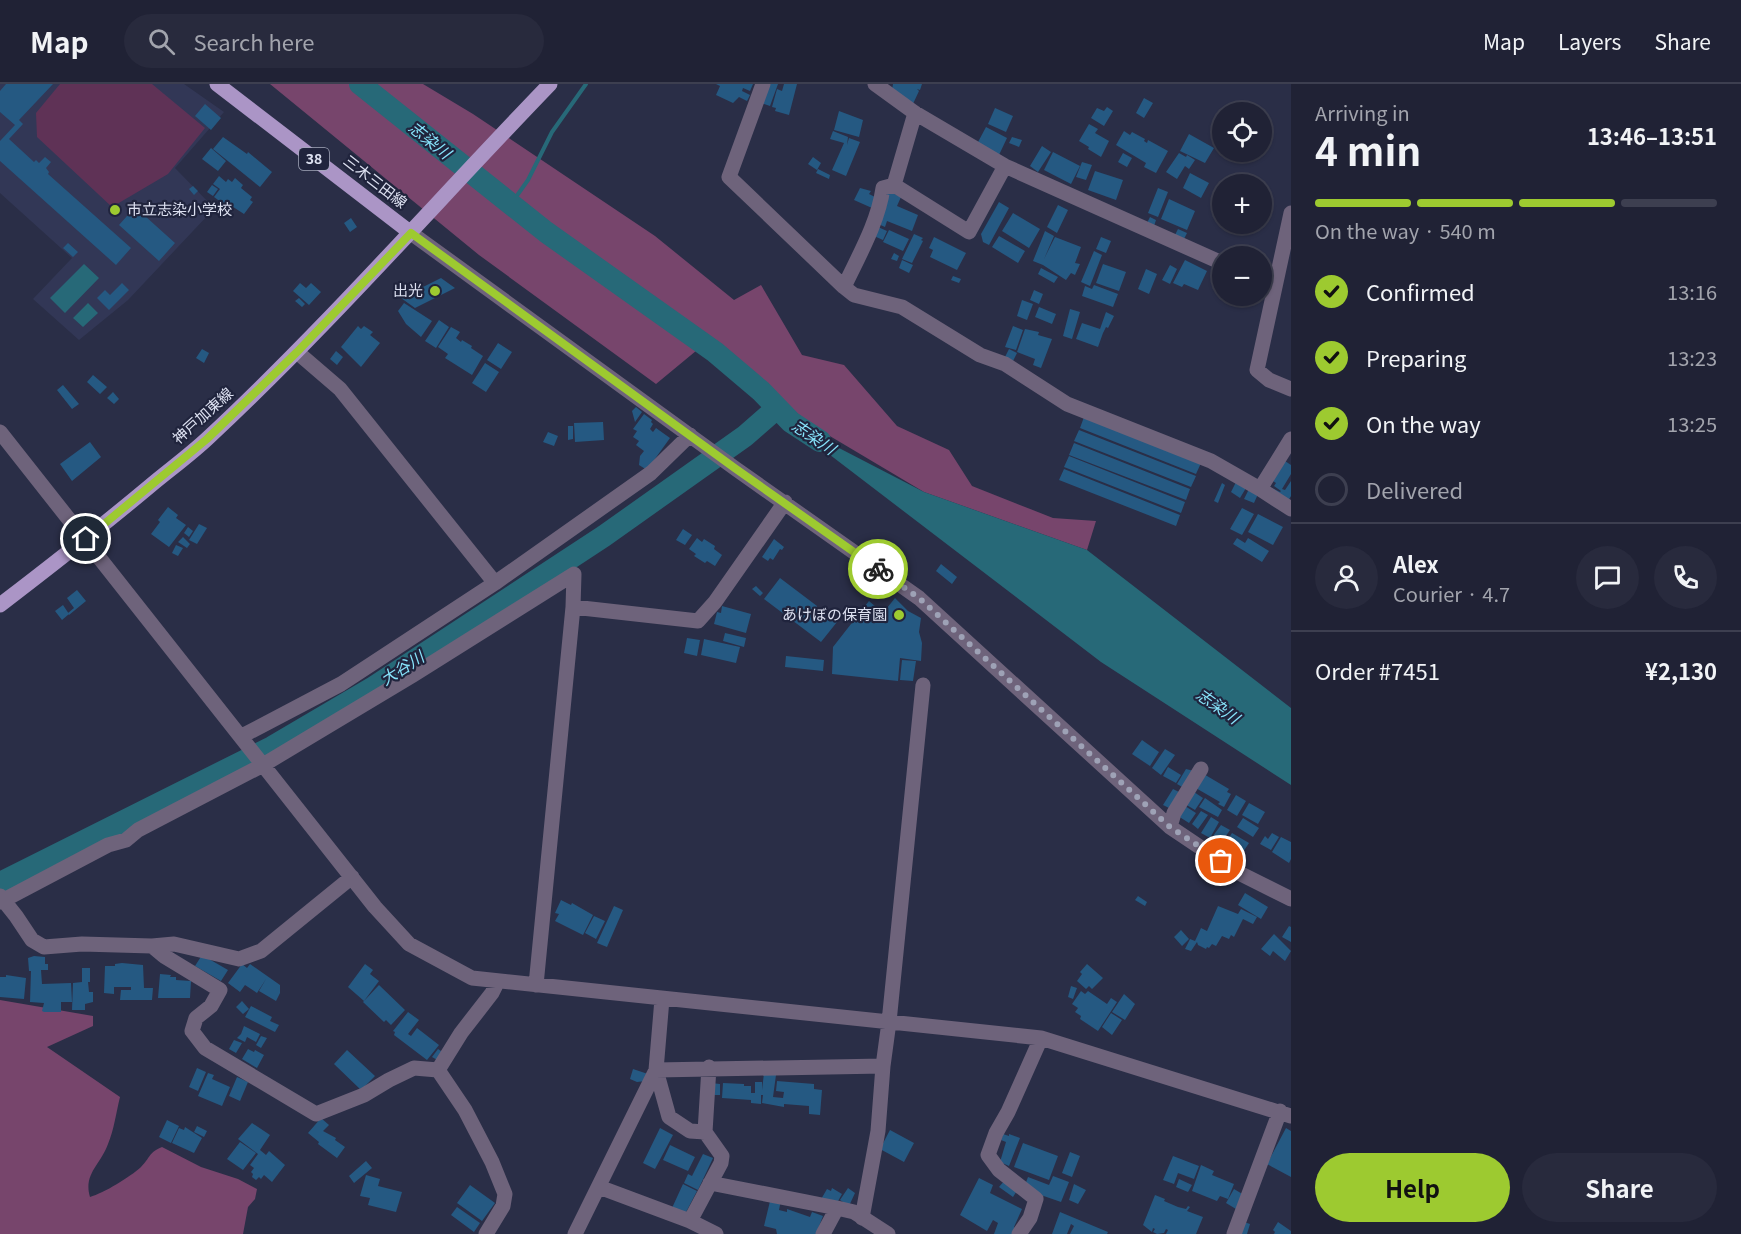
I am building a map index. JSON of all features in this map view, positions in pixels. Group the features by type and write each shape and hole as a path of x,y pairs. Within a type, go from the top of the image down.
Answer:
{"main road":[{"name":"三木三田線","path":"217,84 411,233"},
{"path":"495,141 536,84"},
{"path":"411,233 550,84"},
{"name":"神戸加東線","path":"0,605 86,539 207,439 297,352 411,233"}],"street":[{"path":"763,84 729,177 844,287 854,295 902,307 980,355 1005,364 1066,404 1211,461 1291,509"},
{"path":"875,84 915,113 1005,166 1212,259"},
{"path":"894,185 915,113"},
{"path":"844,287 864,245 882,197 883,188 894,185 969,232 1005,166"},
{"path":"1272,272 1291,213"},
{"path":"411,233 736,469 919,598 1170,827 1237,872 1291,899"},
{"path":"1265,306 1257,370 1269,380 1291,389"},
{"path":"297,352 340,389 495,583"},
{"path":"0,432 375,907 409,944 472,978 1041,1038 1285,1114 1234,1234"},
{"path":"242,736 341,684 495,583 651,473 690,435"},
{"path":"1260,489 1291,438"},
{"path":"573,607 698,621 715,602 785,502"},
{"path":"352,877 261,951 239,959 174,944 152,946 82,944 44,947 32,940 1,899 108,845 126,840 138,830 262,765 413,675 574,574 573,607 536,985"},
{"path":"862,1218 878,1131 882,1066 889,1022 923,685"},
{"path":"1170,827 1174,813 1201,769"},
{"path":"152,946 164,956 220,990 211,1006 196,1018 192,1031 205,1048 316,1114 364,1095 414,1068 438,1070"},
{"path":"438,1070 498,981"},
{"path":"575,1234 656,1070 663,999"},
{"path":"1019,1234 1030,1218 1036,1199 999,1170 988,1155 996,1132 1008,1112 1041,1038"},
{"path":"656,1070 709,1067 882,1066"},
{"path":"690,1221 721,1163 722,1155 705,1132 709,1067"},
{"path":"438,1070 465,1110 492,1162 505,1194 503,1206 486,1234"},
{"path":"656,1070 669,1117 690,1131 705,1132"},
{"path":"710,1183 854,1212 888,1234"},
{"path":"599,1187 690,1221 716,1234"},
{"path":"823,1234 837,1208"}],"shaded area":[{"name":"市立志染小学校","path":"0,84 184,84 224,112 175,168 213,207 209,214 128,300 79,340 33,299 72,258 0,193"},
{"path":"60,84 152,84 205,128 168,174 112,207 37,137 36,113"},
{"path":"270,84 423,84 473,114 655,236 734,300 761,285 802,355 844,365 897,426 949,450 972,486 1053,518 1096,521 1087,550 924,492 813,426 708,341 656,384 479,255"},
{"path":"0,1000 93,1016 93,1026 47,1047 120,1097 110,1139 91,1175 88,1189 90,1197 130,1175 141,1167 152,1153 162,1147 201,1167 238,1179 257,1189 255,1199 248,1207 243,1234 0,1234"}],"water":[{"path":"84,264 99,278 65,313 50,298"},
{"path":"88,303 98,313 83,327 73,318"},
{"path":"783,419 924,492 1087,550 1291,708 1291,785 1101,662"}],"building":[{"path":"6,84 53,84 19,120 23,124 9,139 34,162 36,160 39,163 45,157 51,162 46,168 48,174 131,248 116,265 0,161 0,141 15,125 0,112 0,91"},
{"path":"716,84 753,84 750,91 743,88 742,91 750,95 747,101 739,97 733,103 716,95 720,86"},
{"path":"767,84 778,84 770,106 761,103"},
{"path":"784,84 797,84 789,115 775,111 776,108 772,107 777,89 782,91"},
{"path":"893,84 922,84 920,90 917,89 919,91 912,106 892,90"},
{"path":"1144,98 1153,103 1144,118 1136,113"},
{"path":"205,104 221,118 211,130 195,116"},
{"path":"1107,107 1113,111 1104,126 1091,118 1097,108 1104,111"},
{"path":"995,108 1013,116 1006,132 988,124"},
{"path":"839,111 863,120 859,137 834,130"},
{"path":"1089,124 1098,129 1095,133 1109,141 1101,157 1079,141"},
{"path":"986,127 1007,138 999,155 977,144"},
{"path":"833,131 848,137 847,145 849,138 860,142 846,176 832,170 844,143 830,139"},
{"path":"1124,131 1130,135 1132,132 1145,139 1147,143 1148,140 1168,151 1156,173 1144,167 1146,163 1116,145"},
{"path":"1189,134 1212,147 1205,163 1180,151"},
{"path":"223,137 247,154 248,152 272,172 260,187 213,149"},
{"path":"1012,137 1022,140 1019,147 1009,143"},
{"path":"1042,146 1051,152 1038,172 1030,166"},
{"path":"211,148 226,161 218,171 202,159"},
{"path":"1053,152 1080,166 1071,184 1044,170"},
{"path":"1123,153 1132,158 1127,167 1118,162"},
{"path":"1179,153 1195,160 1189,169 1185,166 1177,179 1166,172"},
{"path":"813,157 821,163 817,170 808,164"},
{"path":"1082,162 1092,165 1086,180 1076,177"},
{"path":"818,169 830,175 829,179 816,173"},
{"path":"1095,171 1123,180 1116,200 1088,190"},
{"path":"1190,173 1209,183 1201,198 1183,188"},
{"path":"219,176 226,182 228,179 232,182 235,178 243,185 241,188 252,197 250,200 253,202 244,214 214,197 220,189 213,184"},
{"path":"212,185 218,189 213,196 207,192"},
{"path":"193,186 198,191 194,195 189,189"},
{"path":"860,188 871,191 869,194 877,198 872,208 854,200"},
{"path":"1158,188 1168,192 1158,217 1148,213"},
{"path":"888,191 901,197 897,206 918,215 912,231 887,221 885,227 876,223"},
{"path":"1169,199 1195,211 1187,230 1161,219"},
{"path":"999,202 1009,208 989,245 983,242 981,234"},
{"path":"1058,205 1068,210 1057,233 1047,227"},
{"path":"135,207 175,243 159,261 119,225"},
{"path":"1013,213 1040,229 1029,248 1002,231"},
{"path":"1150,217 1156,220 1154,226 1147,223"},
{"path":"351,218 357,227 350,232 344,223"},
{"path":"878,227 887,231 883,240 874,236"},
{"path":"1178,229 1187,233 1183,241 1174,237"},
{"path":"889,230 909,239 903,251 883,242"},
{"path":"1045,231 1054,236 1044,259 1055,237 1081,247 1075,263 1080,264 1075,275 1071,273 1066,280 1033,261"},
{"path":"914,234 923,238 921,240 923,241 912,263 902,259"},
{"path":"999,236 1025,251 1018,263 992,247"},
{"path":"934,237 966,253 957,270 930,257 933,250 929,248"},
{"path":"1101,237 1111,241 1106,253 1096,249"},
{"path":"68,243 78,252 73,257 63,248"},
{"path":"1094,251 1102,255 1090,286 1081,282"},
{"path":"894,253 899,256 897,261 891,259"},
{"path":"902,260 913,265 909,273 899,268"},
{"path":"1185,260 1207,271 1198,290 1184,284 1182,287 1173,283"},
{"path":"1103,264 1126,272 1119,291 1096,283"},
{"path":"1170,265 1177,269 1170,284 1162,280"},
{"path":"1041,268 1058,277 1054,283 1038,274"},
{"path":"1146,269 1157,274 1149,294 1138,289"},
{"path":"953,276 961,279 959,283 951,280"},
{"path":"441,278 455,288 415,308 401,298"},
{"path":"122,283 129,290 109,310 97,298 105,290 110,295"},
{"path":"300,283 306,288 311,283 321,292 309,305 293,291"},
{"path":"1094,285 1118,294 1113,307 1082,296 1085,286 1092,289"},
{"path":"1034,290 1043,294 1039,304 1030,300"},
{"path":"299,298 305,304 302,307 295,301"},
{"path":"1022,300 1033,304 1027,320 1017,316"},
{"path":"404,303 432,321 421,337 406,324 398,311"},
{"path":"1039,307 1056,314 1052,324 1035,317"},
{"path":"1070,309 1080,312 1072,339 1063,336"},
{"path":"1106,312 1114,316 1108,328 1106,327 1098,347 1076,339 1082,323 1100,329"},
{"path":"439,320 449,327 436,348 425,341"},
{"path":"358,326 361,329 364,326 373,332 370,335 380,343 361,367 341,347"},
{"path":"1013,326 1023,330 1016,350 1005,347"},
{"path":"451,327 460,332 456,338 472,346 471,348 483,356 472,375 445,358 448,354 438,347"},
{"path":"1025,329 1039,332 1038,335 1052,339 1041,368 1033,365 1035,359 1017,352"},
{"path":"498,343 512,352 501,369 487,360"},
{"path":"202,349 209,353 204,363 196,358"},
{"path":"1009,349 1017,353 1013,361 1005,357"},
{"path":"336,351 343,357 337,365 330,359"},
{"path":"485,363 499,372 486,392 472,383"},
{"path":"93,375 107,387 100,394 87,382"},
{"path":"63,385 79,404 72,409 57,390"},
{"path":"113,392 119,399 114,404 107,398"},
{"path":"636,407 642,412 635,422 632,411"},
{"path":"644,414 652,420 653,424 650,429 653,432 656,428 670,438 647,470 639,465 640,456 644,451 636,445 639,441 633,437 637,431 633,429"},
{"path":"1084,417 1201,463 1196,474 1080,428"},
{"path":"603,422 604,440 575,442 574,423"},
{"path":"568,426 573,426 573,439 568,440"},
{"path":"1079,430 1196,476 1191,487 1074,441"},
{"path":"548,432 558,436 554,446 543,442"},
{"path":"90,442 101,457 72,481 60,464"},
{"path":"1074,443 1190,489 1186,500 1069,455"},
{"path":"1069,456 1185,502 1181,513 1064,467"},
{"path":"1285,461 1291,465 1291,474 1282,489 1285,490 1291,481 1291,496 1288,501 1270,491 1272,488 1281,491 1274,486 1276,483 1273,481"},
{"path":"1064,469 1180,515 1176,526 1059,480"},
{"path":"1236,482 1246,488 1240,498 1231,492"},
{"path":"1222,483 1225,485 1218,503 1214,501"},
{"path":"1249,489 1258,494 1254,503 1244,499"},
{"path":"168,507 178,515 176,518 186,525 169,547 151,534"},
{"path":"1242,508 1254,514 1242,535 1230,529"},
{"path":"1258,514 1283,527 1273,545 1248,532"},
{"path":"199,524 207,528 197,544 189,540"},
{"path":"188,527 193,531 189,537 184,533"},
{"path":"683,529 692,535 685,545 676,540"},
{"path":"183,537 190,544 187,548 178,542"},
{"path":"697,538 702,542 704,539 715,546 714,549 722,555 715,566 694,556 696,554 689,549"},
{"path":"1237,538 1245,543 1248,538 1269,551 1262,562 1233,544"},
{"path":"774,539 784,547 773,560 770,558 768,561 762,557"},
{"path":"176,545 183,548 178,556 172,553"},
{"path":"941,564 957,577 952,584 936,571"},
{"path":"780,578 817,606 811,615 814,617 820,609 837,622 821,642 764,599"},
{"path":"756,586 763,593 760,596 752,589"},
{"path":"77,590 86,601 69,615 68,613 74,608 67,598"},
{"path":"895,598 908,611 921,618 919,632 922,643 921,661 900,658 898,681 832,674 833,647 869,601 883,613"},
{"path":"63,605 69,614 62,620 55,611"},
{"path":"722,606 751,614 746,633 714,624 717,612 721,613"},
{"path":"725,633 746,638 744,647 723,641"},
{"path":"687,638 700,640 697,656 684,653"},
{"path":"704,639 740,647 736,663 701,655"},
{"path":"786,656 824,660 823,671 785,667"},
{"path":"902,660 916,661 913,681 900,680"},
{"path":"1142,740 1159,752 1150,766 1132,754"},
{"path":"1165,749 1175,755 1161,775 1152,768"},
{"path":"1168,767 1181,775 1176,783 1163,776"},
{"path":"1186,769 1194,771 1184,788 1177,784"},
{"path":"1202,773 1229,789 1227,792 1231,794 1224,807 1218,804 1220,802 1194,787"},
{"path":"1173,789 1181,793 1171,809 1163,805"},
{"path":"1194,792 1203,798 1195,810 1185,804"},
{"path":"1236,795 1246,801 1237,816 1227,810"},
{"path":"1205,798 1222,810 1218,817 1199,807"},
{"path":"1249,803 1265,812 1258,824 1242,815"},
{"path":"1185,806 1196,813 1189,823 1178,816"},
{"path":"1201,811 1208,815 1198,829 1192,824"},
{"path":"1211,817 1219,822 1210,838 1201,833"},
{"path":"1243,818 1259,828 1253,837 1237,827"},
{"path":"1221,825 1230,830 1219,846 1210,840"},
{"path":"1232,833 1249,843 1239,858 1223,847"},
{"path":"1272,833 1279,837 1271,850 1260,844 1265,836 1268,839"},
{"path":"1281,837 1291,842 1289,863 1272,852"},
{"path":"1245,893 1268,907 1261,919 1238,905"},
{"path":"1138,896 1147,902 1145,906 1135,900"},
{"path":"561,900 571,905 572,903 593,915 583,935 555,921 559,914 555,913"},
{"path":"614,906 623,910 607,947 597,943"},
{"path":"1218,906 1238,914 1241,909 1257,917 1253,924 1243,919 1234,937 1231,935 1229,939 1222,936 1216,946 1212,944 1206,949 1197,942 1191,951 1185,949 1190,939 1195,941 1201,928 1207,931"},
{"path":"594,916 605,921 596,939 585,933"},
{"path":"1289,926 1291,927 1291,942 1282,937"},
{"path":"1181,930 1189,939 1182,946 1174,937"},
{"path":"1274,934 1291,951 1285,961 1273,951 1270,956 1261,949"},
{"path":"202,955 228,970 221,981 195,966"},
{"path":"45,957 45,964 48,964 48,970 41,970 42,984 71,983 72,1002 61,1002 61,1012 44,1012 42,1011 44,1003 30,1002 31,971 29,971 28,958"},
{"path":"122,963 143,965 144,988 153,988 152,1000 120,1000 121,990 131,990 131,987 114,987 114,994 104,993 105,966"},
{"path":"242,964 247,968 250,964 280,985 280,993 276,1001 259,991 266,979 257,993 245,985 240,992 228,983"},
{"path":"365,964 373,970 370,974 379,981 364,1001 348,987"},
{"path":"1087,964 1103,978 1092,989 1089,986 1086,989 1077,981 1082,974 1080,972"},
{"path":"82,968 90,968 90,982 88,982 89,992 93,992 93,1002 85,1004 85,1010 72,1010 73,983 82,982"},
{"path":"160,974 171,975 170,977 176,977 176,980 191,981 190,998 158,998"},
{"path":"6,975 26,978 24,999 0,997 0,977 6,977"},
{"path":"379,985 405,1010 391,1025 386,1020 384,1022 363,1002"},
{"path":"1071,986 1077,988 1073,999 1068,997"},
{"path":"1081,991 1085,994 1088,991 1107,1004 1111,998 1117,1002 1098,1031 1080,1019 1081,1016 1075,1012 1078,1008 1072,1004"},
{"path":"1124,994 1135,1004 1125,1020 1112,1012"},
{"path":"242,1001 249,1009 243,1014 236,1007"},
{"path":"251,1006 272,1017 270,1021 279,1025 275,1032 245,1017"},
{"path":"408,1012 419,1020 408,1034 411,1036 417,1028 439,1045 427,1060 394,1035 393,1031"},
{"path":"1111,1013 1122,1020 1112,1035 1102,1027"},
{"path":"244,1026 260,1034 256,1042 247,1037 245,1042 237,1038"},
{"path":"261,1036 267,1038 261,1048 256,1045"},
{"path":"234,1040 242,1043 236,1053 229,1049"},
{"path":"248,1049 264,1055 257,1068 242,1059"},
{"path":"438,1049 444,1053 439,1061 432,1057"},
{"path":"347,1050 375,1076 361,1090 334,1064"},
{"path":"197,1068 206,1072 198,1091 189,1087"},
{"path":"633,1069 648,1074 646,1081 637,1082 630,1079"},
{"path":"208,1073 214,1075 212,1079 230,1087 222,1106 198,1096"},
{"path":"764,1073 776,1075 773,1097 783,1098 784,1092 776,1091 777,1081 814,1084 814,1089 822,1090 820,1115 809,1114 809,1106 784,1104 784,1107 762,1103 763,1095 761,1095 761,1104 751,1103 751,1100 722,1098 723,1083 751,1086 751,1093 755,1093 755,1082 762,1082 762,1090"},
{"path":"237,1077 248,1082 240,1101 229,1096"},
{"path":"711,1083 720,1084 720,1095 710,1095"},
{"path":"321,1118 329,1125 323,1131 336,1138 335,1140 345,1147 337,1158 318,1144 319,1142 308,1133"},
{"path":"167,1120 179,1126 171,1143 159,1137"},
{"path":"252,1123 270,1135 260,1150 266,1155 269,1151 285,1165 272,1182 264,1175 261,1179 259,1177 256,1180 252,1177 251,1172 254,1168 250,1165 258,1154 238,1139"},
{"path":"197,1126 207,1131 204,1137 194,1132"},
{"path":"185,1127 202,1138 194,1153 172,1143 179,1128 184,1130"},
{"path":"660,1128 673,1135 655,1169 643,1163"},
{"path":"1286,1128 1291,1131 1291,1177 1267,1164"},
{"path":"890,1130 914,1143 904,1162 880,1149"},
{"path":"1003,1134 1020,1138 1009,1166 1000,1162 1006,1142 1001,1140"},
{"path":"240,1142 256,1153 243,1170 227,1159"},
{"path":"1023,1143 1058,1156 1049,1180 1014,1167"},
{"path":"670,1145 695,1157 688,1171 663,1160"},
{"path":"1070,1152 1080,1156 1072,1177 1062,1173"},
{"path":"703,1154 713,1158 698,1190 684,1183 688,1174 692,1176"},
{"path":"1173,1156 1199,1166 1194,1179 1178,1173 1174,1184 1163,1180"},
{"path":"366,1161 372,1168 354,1183 349,1176"},
{"path":"1201,1165 1214,1171 1212,1175 1234,1184 1228,1199 1220,1196 1217,1201 1192,1191"},
{"path":"366,1175 380,1179 378,1186 402,1192 396,1212 368,1205 370,1198 360,1196"},
{"path":"1053,1176 1069,1182 1061,1202 1035,1193 1025,1185 1028,1177 1049,1185"},
{"path":"979,1178 993,1185 990,1193 1022,1209 1013,1234 994,1234 998,1223 993,1220 987,1231 960,1215"},
{"path":"1179,1179 1192,1185 1188,1192 1176,1187"},
{"path":"1005,1180 1018,1189 1013,1197 999,1187"},
{"path":"683,1184 697,1191 685,1214 672,1208"},
{"path":"1074,1184 1086,1190 1078,1204 1069,1200"},
{"path":"470,1185 495,1203 482,1221 457,1203"},
{"path":"832,1188 842,1194 837,1203 820,1201 827,1189 831,1191"},
{"path":"848,1188 855,1193 849,1206 840,1200"},
{"path":"1234,1189 1244,1195 1236,1209 1226,1203"},
{"path":"1155,1195 1178,1207 1186,1209 1188,1206 1190,1207 1187,1211 1203,1217 1196,1234 1166,1234 1168,1230 1166,1229 1164,1233 1157,1234 1153,1232 1155,1229 1153,1228 1152,1232 1143,1225"},
{"path":"771,1197 781,1200 779,1210 787,1212 787,1209 810,1217 812,1212 823,1216 816,1234 777,1234 776,1229 764,1226"},
{"path":"457,1207 480,1223 474,1232 451,1215"},
{"path":"1060,1212 1108,1232 1107,1234 1070,1234 1074,1226 1071,1224 1067,1234 1052,1234"},
{"path":"1241,1221 1250,1224 1247,1234 1236,1234"},
{"path":"1278,1222 1291,1231 1291,1234 1274,1234 1273,1230"}],"waterway":[{"name":"志染川","path":"360,84 546,232 715,352 761,391 791,422 820,441"},
{"path":"511,204 528,180 552,132 586,84"},
{"name":"大谷川","path":"0,883 272,747 374,687 604,536 745,436 777,408"}],"way so far":[{"path":"878,569 919,598 1170,827 1221,861"}],"place":[{"name":"市立志染小学校","path":"115,210"},
{"name":"出光","path":"435,291"},
{"name":"あけぼの保育園","path":"899,615"}],"route":[{"path":"86,539 207,439 297,352 411,233 878,569"}]}
